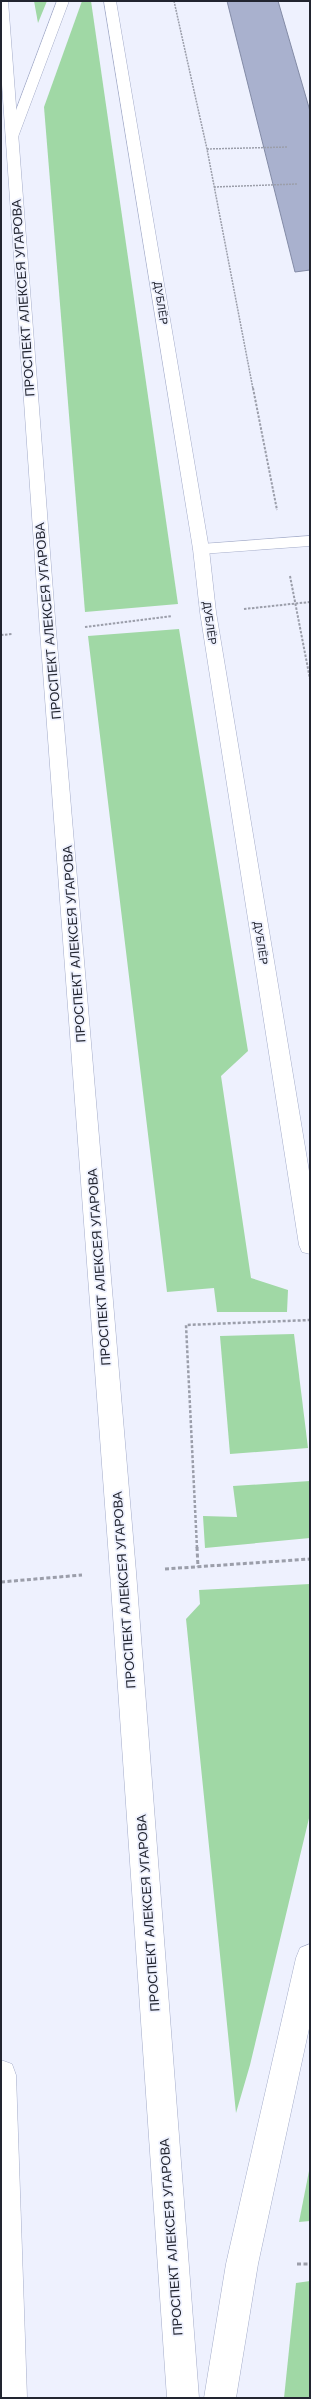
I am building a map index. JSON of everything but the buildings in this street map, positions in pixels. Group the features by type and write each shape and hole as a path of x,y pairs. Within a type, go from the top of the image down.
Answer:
{"main road":[{"name":"ПРОСПЕКТ АЛЕКСЕЯ УГАРОВА","path":"2,1 121,1548 183,2398"},
{"name":"ПРОСПЕКТ АЛЕКСЕЯ УГАРОВА","path":"12,137 63,1"},
{"name":"ДУБЛЁР","path":"110,1 137,155 201,548 208,612 310,1245"},
{"path":"201,548 310,541"},
{"path":"220,2398 242,2264 310,1958"},
{"path":"1,2075 12,2398"}],"path":[{"path":"174,1 207,149 310,679"},
{"path":"207,149 287,147"},
{"path":"214,187 297,184"},
{"path":"89,627 165,617"},
{"path":"310,1320 186,1325 198,1567 310,1559"},
{"path":"297,2264 310,2264"}],"green space":[{"path":"34,1 47,1 38,23"},
{"path":"82,1 91,1 178,604 85,612 44,107"},
{"path":"179,629 248,1051 221,1076 251,1278 288,1290 287,1312 217,1312 214,1288 167,1292 88,636"},
{"path":"294,1334 308,1448 230,1454 220,1336"},
{"path":"310,1481 310,1538 205,1548 203,1516 237,1517 233,1486"},
{"path":"310,1584 310,1814 250,2065 236,2113 186,1619 200,1604 199,1590"},
{"path":"310,2166 310,2221 299,2222"},
{"path":"310,2281 310,2398 284,2398 296,2283"}]}
